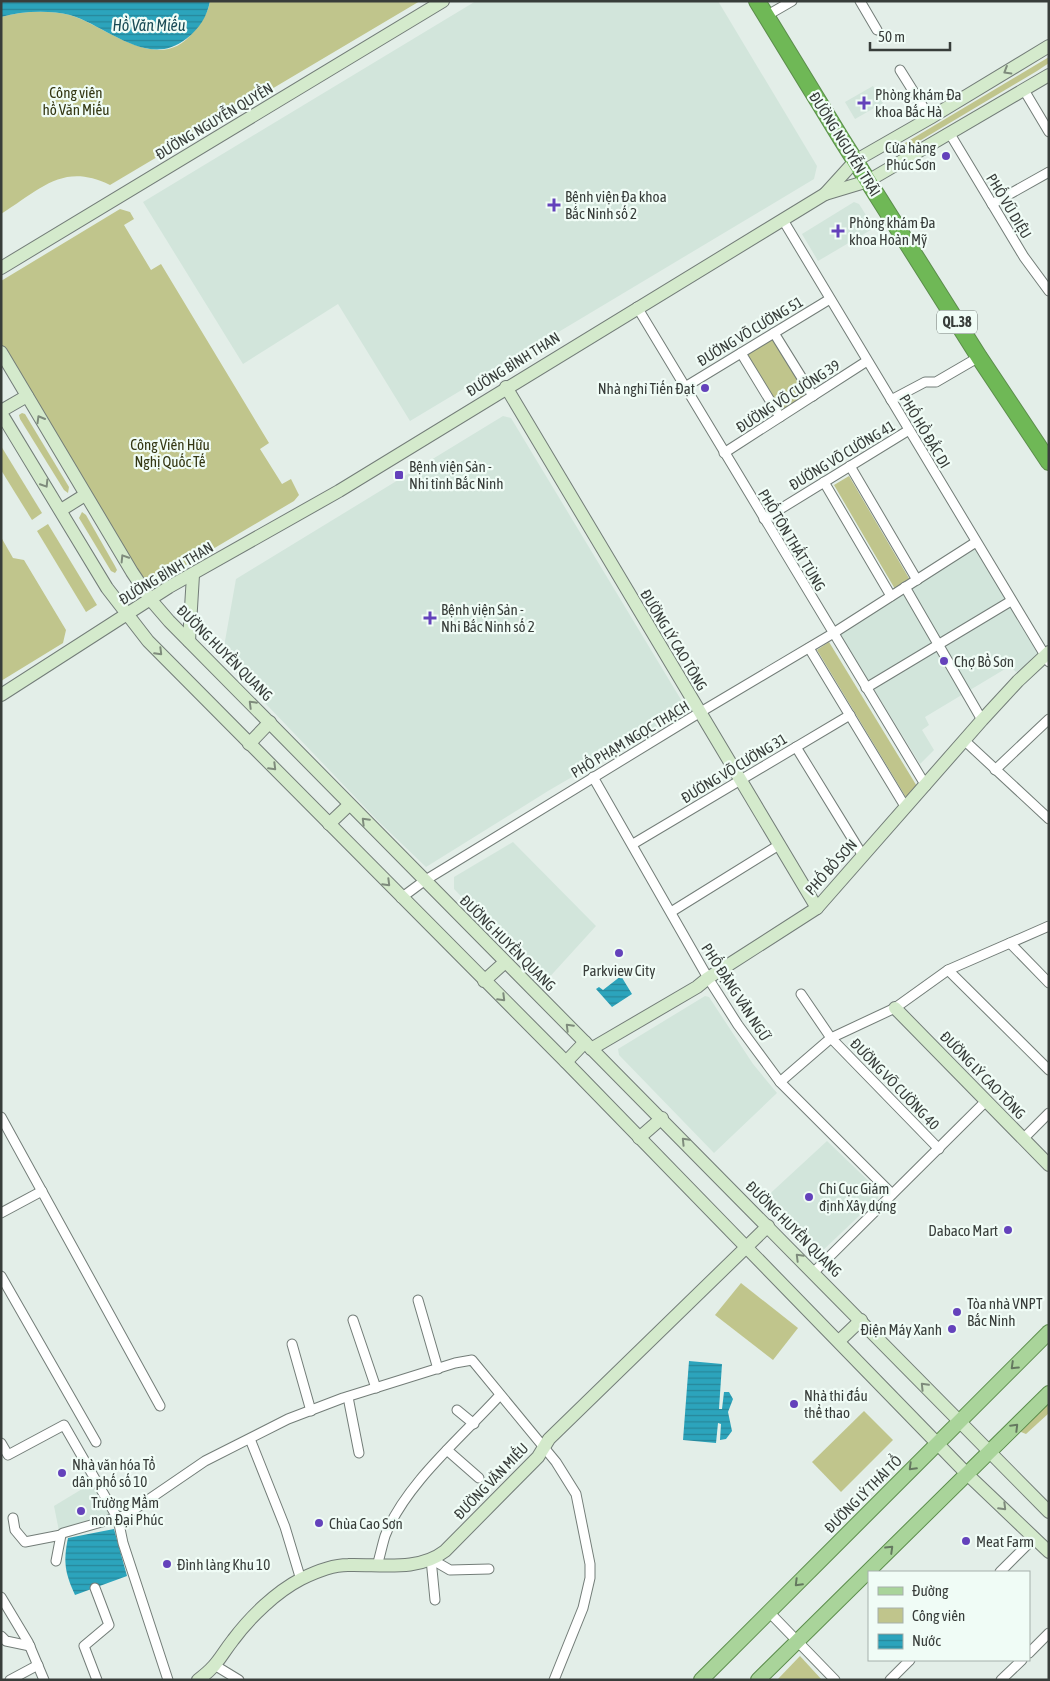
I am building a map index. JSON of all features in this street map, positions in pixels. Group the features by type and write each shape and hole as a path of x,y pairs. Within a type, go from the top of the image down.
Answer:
{"highway":[{"name":"ĐƯỜNG NGUYỄN TRÃI","path":"757,1 854,161 979,357 1048,460"}],"main road":[{"name":"ĐƯỜNG LÝ THÁI TỔ","path":"701,1680 1049,1332"},
{"path":"869,1571 1049,1393"},
{"path":"758,1680 868,1572"}],"street":[{"name":"ĐƯỜNG NGUYỄN QUYỀN","path":"1,268 443,1"},
{"path":"766,16 792,1"},
{"path":"860,1 877,30"},
{"path":"824,194 854,161 930,118 1049,46"},
{"path":"900,70 930,118"},
{"name":"ĐƯỜNG BÌNH THAN","path":"1,695 150,599 330,496 824,194 868,181 1049,75"},
{"path":"1024,90 1049,132"},
{"name":"PHỐ VŨ DIỆU","path":"950,134 1028,264 1049,291"},
{"path":"992,204 1049,172"},
{"name":"PHỐ HỒ ĐẮC DI","path":"783,220 1011,601 1047,657"},
{"name":"ĐƯỜNG VÕ CƯỜNG 51","path":"685,387 830,299"},
{"name":"PHỐ TÔN THẤT TÙNG","path":"637,307 832,634 926,786"},
{"path":"774,333 813,396"},
{"name":"ĐƯỜNG HUYỀN QUANG","path":"1,352 85,495 150,599 349,805 662,1118 1049,1512"},
{"path":"741,353 780,416"},
{"path":"890,400 925,382 936,382 979,357"},
{"name":"ĐƯỜNG VÕ CƯỜNG 39","path":"724,453 867,361"},
{"name":"ĐƯỜNG LÝ CAO TÔNG","path":"506,387 698,713 817,908"},
{"path":"27,396 1,412 107,588 148,641 566,1062 937,1443 1049,1552"},
{"name":"ĐƯỜNG VÕ CƯỜNG 41","path":"764,519 908,430"},
{"path":"850,466 917,580"},
{"path":"824,482 891,596"},
{"path":"61,510 85,495"},
{"name":"PHỐ PHẠM NGỌC THẠCH","path":"402,898 424,881 698,713 832,634 976,542"},
{"path":"189,641 192,575"},
{"path":"905,587 982,720"},
{"path":"866,688 1011,601"},
{"path":"809,648 906,808"},
{"name":"PHỐ BỒ SƠN","path":"566,1062 588,1046 698,987 708,978 817,908 982,720 1047,657"},
{"name":"ĐƯỜNG VÕ CƯỜNG 31","path":"633,844 850,715"},
{"path":"996,770 1049,719"},
{"path":"249,744 270,722"},
{"path":"965,741 1049,819"},
{"path":"796,747 863,856"},
{"name":"PHỐ ĐẶNG VĂN NGỮ","path":"593,777 708,978 738,1025 780,1082 892,1194"},
{"path":"329,824 349,805"},
{"path":"671,912 779,845"},
{"path":"780,1082 831,1038 895,1008 948,970 1049,926"},
{"path":"1010,943 1049,982"},
{"path":"484,981 504,962"},
{"path":"948,970 1049,1070"},
{"name":"ĐƯỜNG VÕ CƯỜNG 40","path":"801,994 831,1038 939,1149"},
{"name":"ĐƯỜNG LÝ CAO TÔNG","path":"895,1008 1049,1165"},
{"path":"814,1272 986,1101"},
{"path":"1023,1139 1049,1112"},
{"path":"1,1117 160,1406"},
{"path":"639,1138 662,1118"},
{"path":"1,1214 42,1191"},
{"name":"ĐƯỜNG VĂN MIẾU","path":"198,1680 216,1666 233,1640 254,1617 283,1591 300,1580 331,1567 347,1564 377,1566 414,1563 440,1555 543,1449 549,1439 768,1226"},
{"path":"1,1276 96,1442"},
{"path":"418,1300 438,1369"},
{"path":"353,1320 376,1388"},
{"path":"839,1341 861,1320"},
{"path":"292,1344 311,1410"},
{"path":"13,1518 16,1530 25,1542 118,1519 205,1461 311,1410 376,1388 472,1360 543,1449 556,1462 576,1494 590,1564 588,1591 554,1680"},
{"path":"377,1566 386,1535 408,1497 447,1450 500,1395"},
{"path":"348,1397 360,1452"},
{"path":"457,1410 474,1424"},
{"path":"1,1443 8,1455 64,1424 118,1519 123,1543 168,1680"},
{"path":"250,1439 285,1527 300,1580"},
{"path":"447,1450 479,1478"},
{"path":"56,1561 60,1534"},
{"path":"1001,1571 1034,1538"},
{"path":"431,1559 450,1570 489,1569"},
{"path":"431,1559 435,1600"},
{"path":"95,1588 109,1625 84,1646 97,1680"},
{"path":"1,1597 16,1619 30,1646 44,1680"},
{"path":"769,1612 835,1680"},
{"path":"1030,1652 1049,1633"},
{"path":"1,1636 6,1641 30,1646"},
{"path":"890,1680 909,1661"},
{"path":"1002,1680 1021,1661"},
{"path":"10,1680 38,1665"},
{"path":"216,1666 239,1680"}],"shaded area":[{"name":"Bệnh viện Đa khoa Bắc Ninh số 2","path":"476,1 718,1 817,166 814,179 410,421 338,304 243,364 143,202"},
{"name":"Phòng khám Đa khoa Bắc Hà","path":"873,86 883,103 855,119 845,102"},
{"name":"Phòng khám Đa khoa Hoàn Mỹ","path":"854,202 859,204 874,228 818,261 802,234"},
{"name":"Bệnh viện Sản - Nhi Bắc Ninh số 2","path":"503,416 511,418 683,703 682,713 548,791 426,867 378,821 222,658 236,579"},
{"name":"Chợ Bồ Sơn","path":"975,548 1039,656 1016,672 1010,666 925,717 929,725 922,730 934,750 920,764 840,634"},
{"path":"513,842 596,926 545,982 454,889 454,877"},
{"path":"705,996 709,997 753,1064 777,1093 714,1153 619,1055 618,1049"},
{"path":"827,1141 878,1190 878,1198 818,1255 810,1255 761,1202"},
{"name":"Trường Mầm non Đại Phúc","path":"92,1483 111,1516 59,1531 54,1506"}],"green space":[{"name":"Công viên hồ Văn Miếu","path":"210,1 420,1 110,185 79,176 65,177 41,188 1,214 1,17 18,13 36,12 70,15 133,44 150,49 165,49 180,44 194,31 206,14"},
{"path":"1049,57 1049,63 1037,71 901,152 897,151 900,146"},
{"name":"Công Viên Hữu Nghị Quốc Tế","path":"120,209 130,212 134,219 124,225 151,270 161,264 269,443 260,449 282,484 291,479 299,495 294,501 152,585 141,577 1,345 1,281"},
{"path":"774,334 810,395 780,414 743,354"},
{"path":"25,414 69,487 68,493 64,490 20,419 19,415"},
{"path":"1,446 42,513 32,520 1,470"},
{"path":"849,476 910,580 895,589 834,485"},
{"path":"82,512 86,515 115,566 117,570 115,573 111,571 79,518"},
{"path":"48,524 97,605 86,612 37,531"},
{"path":"1,537 13,558 24,560 66,630 63,643 1,681"},
{"path":"829,642 918,788 907,799 817,650"},
{"path":"741,1283 798,1328 773,1360 715,1315"},
{"path":"1049,1399 1049,1413 1026,1434 1021,1432 1020,1430"},
{"path":"864,1411 893,1440 841,1492 812,1462"},
{"path":"800,1656 822,1680 777,1680"}],"water":[{"name":"Hồ Văn Miếu","path":"1,1 210,1 205,17 191,35 172,47 157,49 142,47 128,42 70,15 36,12 18,13 1,17"},
{"path":"621,976 632,994 612,1007 596,989 599,987 603,990"},
{"path":"689,1361 722,1364 719,1409 722,1409 724,1392 729,1392 733,1399 728,1412 732,1431 726,1439 720,1440 721,1424 718,1423 716,1443 683,1440"},
{"path":"114,1529 127,1576 75,1595 66,1567 68,1538"}],"place":[{"name":"Phòng khám Đa khoa Bắc Hà","path":"864,103"},
{"name":"Cửa hàng Phúc Sơn","path":"946,156"},
{"name":"Bệnh viện Đa khoa Bắc Ninh số 2","path":"554,205"},
{"name":"Phòng khám Đa khoa Hoàn Mỹ","path":"838,231"},
{"name":"Nhà nghỉ Tiến Đạt","path":"705,388"},
{"name":"Bệnh viện Sản - Nhi tỉnh Bắc Ninh","path":"399,475"},
{"name":"Bệnh viện Sản - Nhi Bắc Ninh số 2","path":"430,618"},
{"name":"Chợ Bồ Sơn","path":"944,661"},
{"name":"Parkview City","path":"619,953"},
{"name":"Chi Cục Giám định Xây dựng","path":"809,1197"},
{"name":"Dabaco Mart","path":"1008,1230"},
{"name":"Tòa nhà VNPT Bắc Ninh","path":"957,1312"},
{"name":"Điện Máy Xanh","path":"952,1329"},
{"name":"Nhà thi đấu thể thao","path":"794,1404"},
{"name":"Nhà văn hóa Tổ dân phố số 10","path":"62,1473"},
{"name":"Trường Mầm non Đại Phúc","path":"81,1511"},
{"name":"Chùa Cao Sơn","path":"319,1523"},
{"name":"Meat Farm","path":"966,1541"},
{"name":"Đình làng Khu 10","path":"167,1564"}]}
